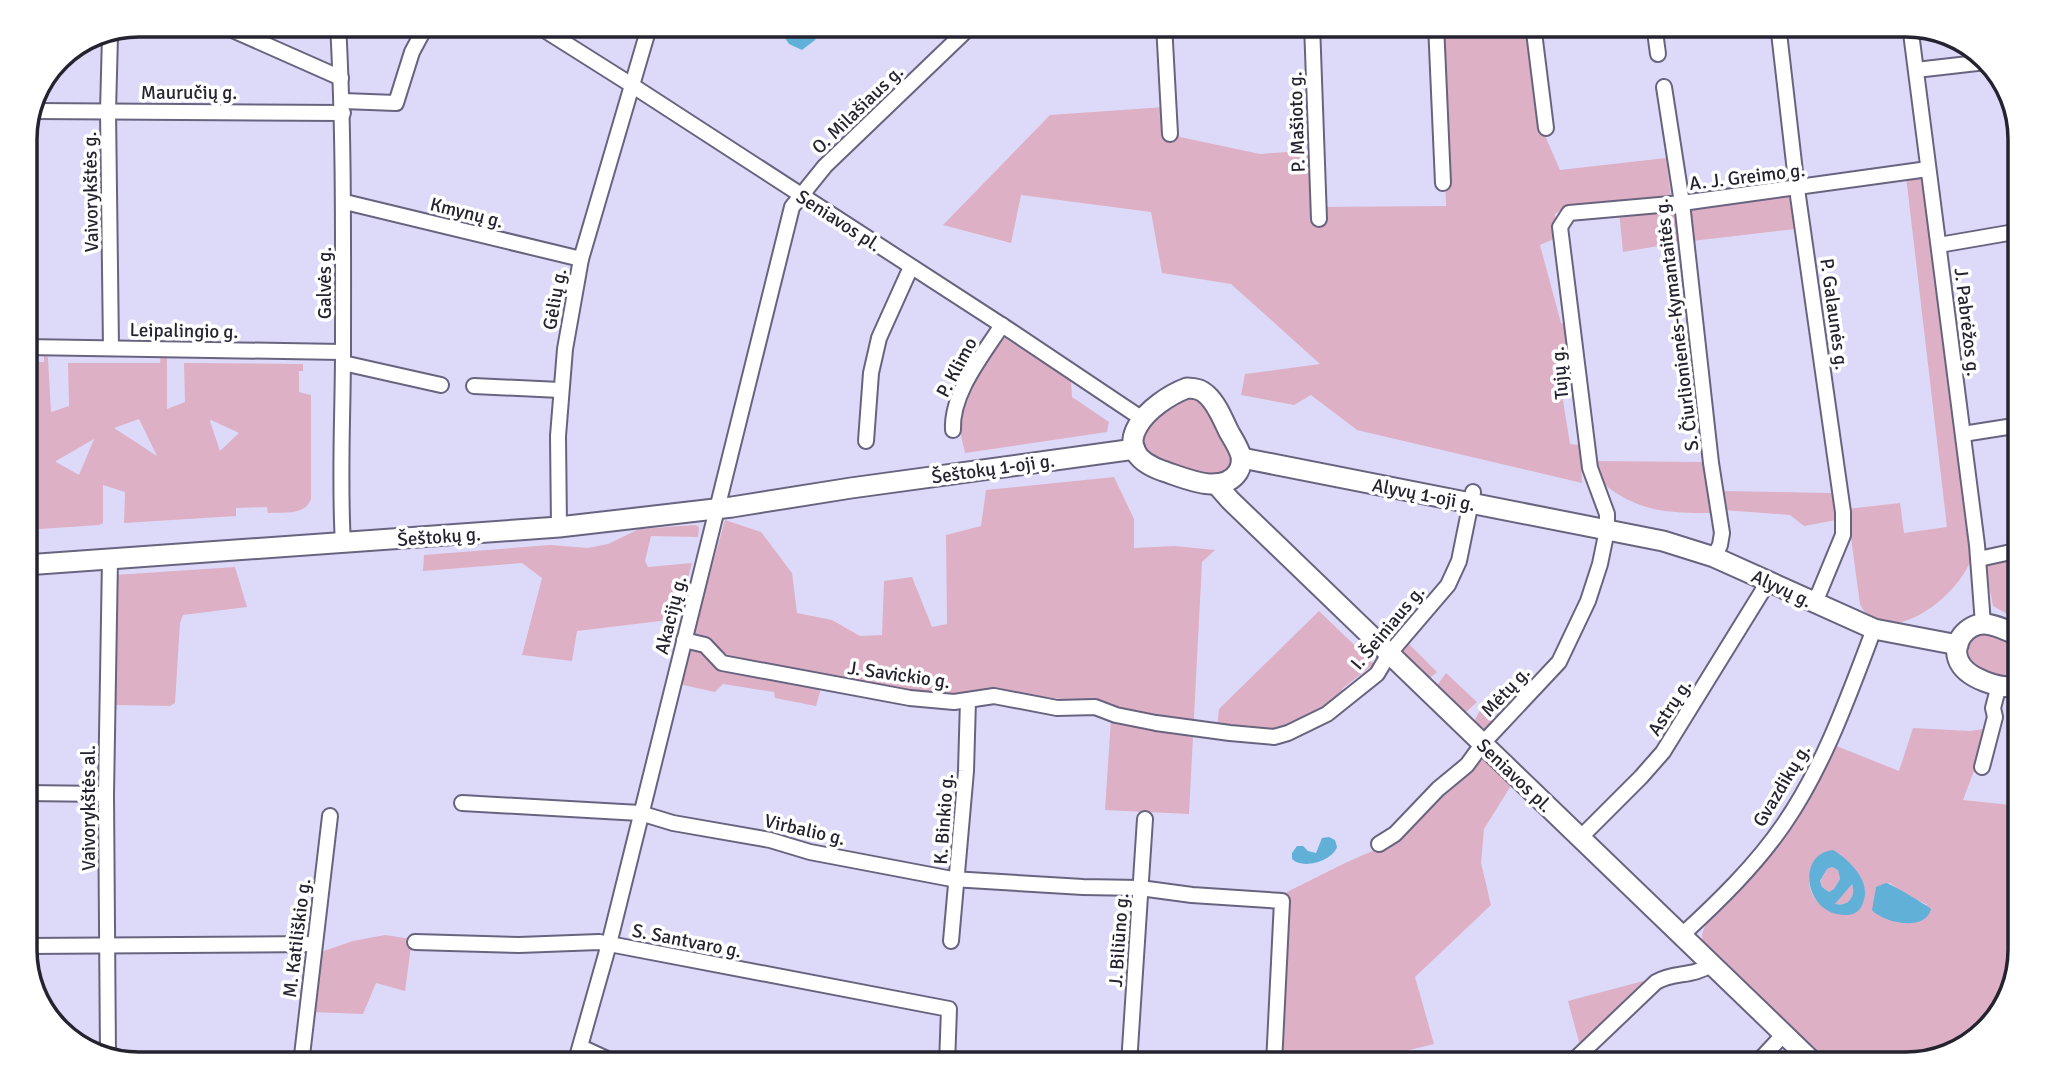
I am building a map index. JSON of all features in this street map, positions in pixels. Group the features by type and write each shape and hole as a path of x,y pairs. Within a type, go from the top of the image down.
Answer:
{"main road":[{"path":"1182,390 1199,390 1213,403 1242,458 1241,467 1226,483 1216,484 1153,467 1140,457 1135,449 1135,426 1141,418 1182,390"},
{"name":"Šeštokų 1-oji g.","path":"851,488 1135,449"},
{"name":"Alyvų 1-oji g.","path":"1242,458 1472,498 1607,530"},
{"name":"Seniavos pl.","path":"1216,484 1802,1052"},
{"name":"Šeštokų g.","path":"37,564 559,527 717,509 851,488"},
{"name":"Alyvų g.","path":"1607,530 1663,541 1714,557 1874,629 1958,645"},
{"path":"2008,631 1983,624 1963,633 1958,645 1958,660 1964,669 2008,686"}],"street":[{"path":"248,37 341,78"},
{"name":"Galvės g.","path":"339,37 345,202 344,543"},
{"name":"Mauručių g.","path":"40,111 343,107 396,103 412,52 420,37"},
{"name":"Seniavos pl.","path":"555,37 1002,325 1141,418"},
{"name":"Gėlių g.","path":"559,527 558,436 565,349 581,260 646,37"},
{"name":"O. Milašiaus g.","path":"800,194 957,37"},
{"path":"1165,37 1170,134"},
{"name":"P. Mašioto g.","path":"1312,37 1319,219"},
{"path":"1437,37 1443,183"},
{"path":"1535,37 1546,128"},
{"path":"1656,37 1658,54"},
{"name":"P. Galaunės g.","path":"1779,37 1797,189 1843,512 1843,535 1813,602"},
{"name":"J. Pabrėžos g.","path":"1912,37 1979,559 1983,624"},
{"name":"Vaivorykštės g.","path":"110,41 108,111 111,348"},
{"path":"1916,69 1975,63"},
{"name":"S. Čiurlionienės-Kymantaitės g.","path":"1664,87 1682,203 1711,463 1723,533 1714,557"},
{"name":"A. J. Greimo g.","path":"1569,213 1797,189 1928,169"},
{"name":"Akacijų g.","path":"579,1052 609,944 790,211 800,194"},
{"name":"Kmynų g.","path":"345,202 581,260"},
{"name":"Tujų g.","path":"1569,213 1560,227 1575,339 1581,412 1590,468 1607,514 1607,530"},
{"path":"1939,245 2008,234"},
{"path":"866,441 871,373 879,338 911,267"},
{"name":"P. Klimo","path":"953,430 955,410 961,395 1002,325"},
{"name":"Leipalingio g.","path":"37,347 343,358 441,384"},
{"path":"474,386 560,390"},
{"path":"1963,434 2008,427"},
{"name":"I. Šeiniaus g.","path":"1156,723 1263,737 1288,733 1327,714 1377,674 1389,654 1448,585 1460,561 1472,498"},
{"name":"Mėtų g.","path":"1379,844 1395,834 1438,789 1467,765 1483,743 1559,662 1588,601 1607,530"},
{"path":"1979,559 2008,553"},
{"name":"Vaivorykštės al.","path":"108,1048 106,794 110,559"},
{"name":"Astrų g.","path":"1580,838 1663,752 1768,582"},
{"name":"Gvazdikų g.","path":"1682,935 1732,885 1785,824 1827,746 1874,629"},
{"name":"J. Savickio g.","path":"684,640 705,645 722,663 910,698 954,702 994,696 1057,708 1095,706 1116,715 1156,723"},
{"path":"1982,767 1995,717 1993,708 1999,685"},
{"name":"K. Binkio g.","path":"951,941 966,771 968,700"},
{"path":"37,793 106,794"},
{"name":"Virbalio g.","path":"462,803 640,813 673,823 770,840 810,852 958,880 1140,888"},
{"name":"M. Katiliškio g.","path":"302,1052 330,816"},
{"name":"J. Biliūno g.","path":"1130,1052 1145,819"},
{"path":"1140,888 1192,895 1282,901 1275,1052"},
{"name":"S. Santvaro g.","path":"415,942 519,945 599,942 949,1009 947,1052"},
{"path":"37,946 314,944"},
{"path":"1583,1052 1656,982 1672,976 1695,974 1712,964"},
{"path":"1768,1052 1784,1034"},
{"path":"581,1047 591,1052"}],"shaded area":[{"path":"1440,37 1530,37 1543,131 1560,170 1666,158 1671,197 1565,207 1555,214 1556,238 1540,245 1561,323 1568,326 1575,382 1561,388 1570,444 1580,445 1582,483 1357,430 1311,395 1294,405 1241,395 1245,374 1320,364 1231,284 1162,273 1151,212 1021,195 1011,243 943,225 1050,115 1165,107 1180,137 1260,154 1313,150 1312,207 1446,206"},
{"path":"1906,176 1919,177 1925,181 1973,550 1968,566 1942,599 1905,621 1887,624 1872,619 1860,604 1847,509 1900,503 1904,533 1947,527"},
{"path":"1784,194 1789,196 1795,229 1692,241 1688,212 1695,206"},
{"path":"1619,211 1677,211 1682,242 1623,252"},
{"path":"1002,336 1071,381 1072,397 1109,422 1107,432 965,453 960,414 978,374"},
{"path":"44,353 48,358 51,412 69,406 68,363 160,363 161,354 165,355 167,409 185,402 184,363 303,364 303,371 299,371 299,392 311,395 311,499 304,508 293,512 268,513 267,507 236,508 236,516 124,523 125,492 103,485 103,523 37,529 37,362 44,362","holes":["139,419 157,456 114,428","211,420 239,433 220,451 210,421","94,439 79,475 56,462 56,461"]},
{"path":"1187,396 1205,401 1235,462 1219,478 1151,461 1139,441 1143,425"},
{"path":"1590,461 1708,462 1713,513 1672,512 1634,502 1606,486"},
{"path":"1114,477 1134,519 1134,548 1174,546 1215,550 1202,562 1189,814 1105,810 1112,704 985,691 941,695 824,677 816,706 775,698 774,692 723,684 715,692 679,684 725,520 761,532 792,573 797,613 832,620 860,636 882,635 884,581 912,577 932,627 947,624 946,535 981,526 986,490"},
{"path":"1721,491 1832,493 1836,520 1804,526 1790,515 1723,510"},
{"path":"695,525 699,527 698,537 651,536 645,561 648,567 692,563 677,619 577,631 572,661 522,655 542,578 522,563 423,571 424,555 550,545 588,548 608,544 639,529"},
{"path":"2006,557 2008,614 1993,606 1986,564"},
{"path":"235,567 247,607 183,615 180,623 175,703 170,706 116,705 113,695 115,575"},
{"path":"1319,611 1374,664 1343,688 1339,698 1286,730 1267,733 1217,728 1219,709"},
{"path":"1982,630 2008,640 2008,679 1992,675 1967,662 1966,640"},
{"path":"1416,632 1408,643 1437,672 1430,678 1426,678 1399,650"},
{"path":"1446,673 1477,702 1464,714 1436,687"},
{"path":"1482,707 1497,722 1486,730 1474,721"},
{"path":"1913,728 1970,731 1990,728 1963,800 2008,805 2007,964 1998,996 1987,1013 1969,1031 1946,1045 1907,1052 1813,1052 1704,948 1702,939 1706,924 1736,893 1777,843 1834,745 1899,771","holes":["1840,854 1864,901 1832,912 1814,898 1809,877","1890,883 1903,894 1928,905 1875,896 1876,887"]},
{"path":"1482,756 1512,784 1484,829 1481,863 1491,905 1415,977 1434,1044 1401,1052 1281,1052 1284,1045 1287,892 1395,841"},
{"path":"1832,867 1838,870 1840,879 1829,892 1820,882 1827,869"},
{"path":"1852,884 1853,893 1850,900 1844,904 1835,904 1849,885"},
{"path":"385,935 412,939 405,991 376,983 363,1014 312,1012 318,953 353,941"},
{"path":"1643,981 1646,985 1581,1049 1568,1001"}],"water":[{"path":"784,37 816,37 802,50 789,44"},
{"path":"1322,838 1335,840 1337,847 1323,860 1303,864 1292,859 1292,853 1297,846 1316,853"},
{"path":"1833,850 1858,872 1865,887 1865,895 1862,906 1855,913 1832,913 1821,906 1814,896 1810,873 1813,862 1821,854","holes":["1832,867 1838,870 1840,879 1829,892 1822,887 1820,881 1827,869","1852,884 1853,893 1850,900 1844,904 1835,904"]},
{"path":"1886,883 1931,909 1927,916 1921,921 1904,923 1877,915 1872,910 1876,887"}]}
